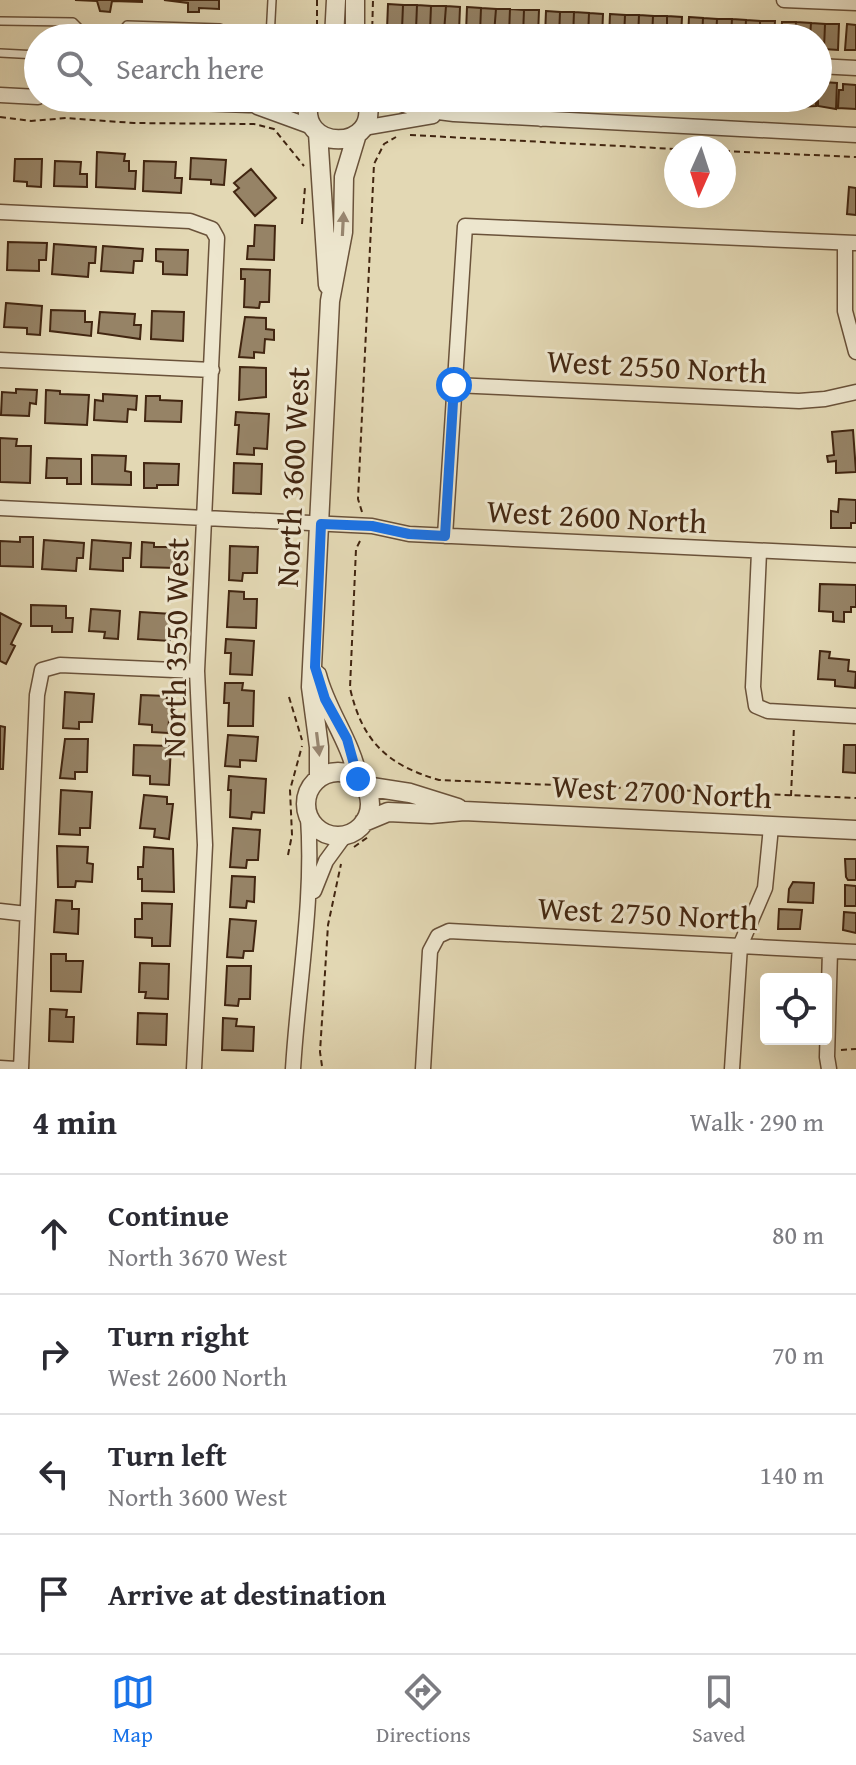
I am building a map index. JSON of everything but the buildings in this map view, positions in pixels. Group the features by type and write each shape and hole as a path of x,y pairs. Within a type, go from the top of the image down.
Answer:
{"street":[{"path":"335,24 336,0"},
{"path":"355,0 355,24"},
{"path":"784,0 856,3"},
{"path":"832,67 856,68"},
{"path":"0,95 24,96"},
{"path":"272,112 295,119 333,140 401,120 454,114"},
{"name":"North 3600 West","path":"307,112 315,130 330,301"},
{"name":"North 3600 West","path":"319,777 319,747 311,687 330,301 343,232 344,177 369,112"},
{"path":"438,112 856,135"},
{"path":"541,112 541,119"},
{"name":"North 3550 West","path":"0,212 190,221 212,229 217,238 197,671 205,845 194,1069"},
{"path":"445,536 465,226 851,243 845,311 856,352"},
{"path":"0,360 212,370"},
{"name":"West 2550 North","path":"454,385 799,401 856,392"},
{"name":"West 2600 North","path":"0,508 372,526 409,534 445,536 856,555"},
{"path":"759,552 752,694 756,706 768,711 856,716"},
{"name":"North 3600 West","path":"314,656 321,688 347,739 362,782"},
{"path":"0,1068 18,1069 37,695 42,670 60,665 197,671"},
{"path":"293,1069 309,911 306,799 311,785 319,777 339,772 362,782 370,803 369,828 354,832 319,877 309,911"},
{"name":"West 2700 North","path":"362,782 410,793 464,811"},
{"name":"West 2700 North","path":"369,828 388,812 431,814 464,811 856,830"},
{"path":"308,817 323,832 347,842"},
{"path":"732,1069 740,946 765,888 771,827"},
{"path":"0,911 27,914"},
{"name":"West 2750 North","path":"423,1069 430,951 438,936 456,931 856,952"},
{"path":"829,1069 830,951"}],"lane":[{"path":"271,24 272,0"},
{"path":"0,21 75,24"},
{"path":"0,53 24,54"}],"path":[{"path":"317,0 317,24"},
{"path":"372,24 373,0"},
{"path":"0,117 31,121 66,118 134,123 254,124 274,129 302,162 306,173"},
{"path":"362,518 358,499 374,164 384,144 402,134 664,148"},
{"path":"736,152 856,157"},
{"path":"302,224 305,186"},
{"path":"361,532 356,549 350,688 354,707 365,731 385,755 399,765 439,780 856,798"},
{"path":"288,855 292,835 290,790 302,746 289,697"},
{"path":"791,797 794,713"},
{"path":"347,842 369,828"},
{"path":"322,1066 321,1023 328,925 343,856"},
{"path":"838,1051 856,1049"}],"route":[{"path":"358,779 347,739 325,699 315,667 321,524 372,526 409,534 445,536 454,385"}]}
